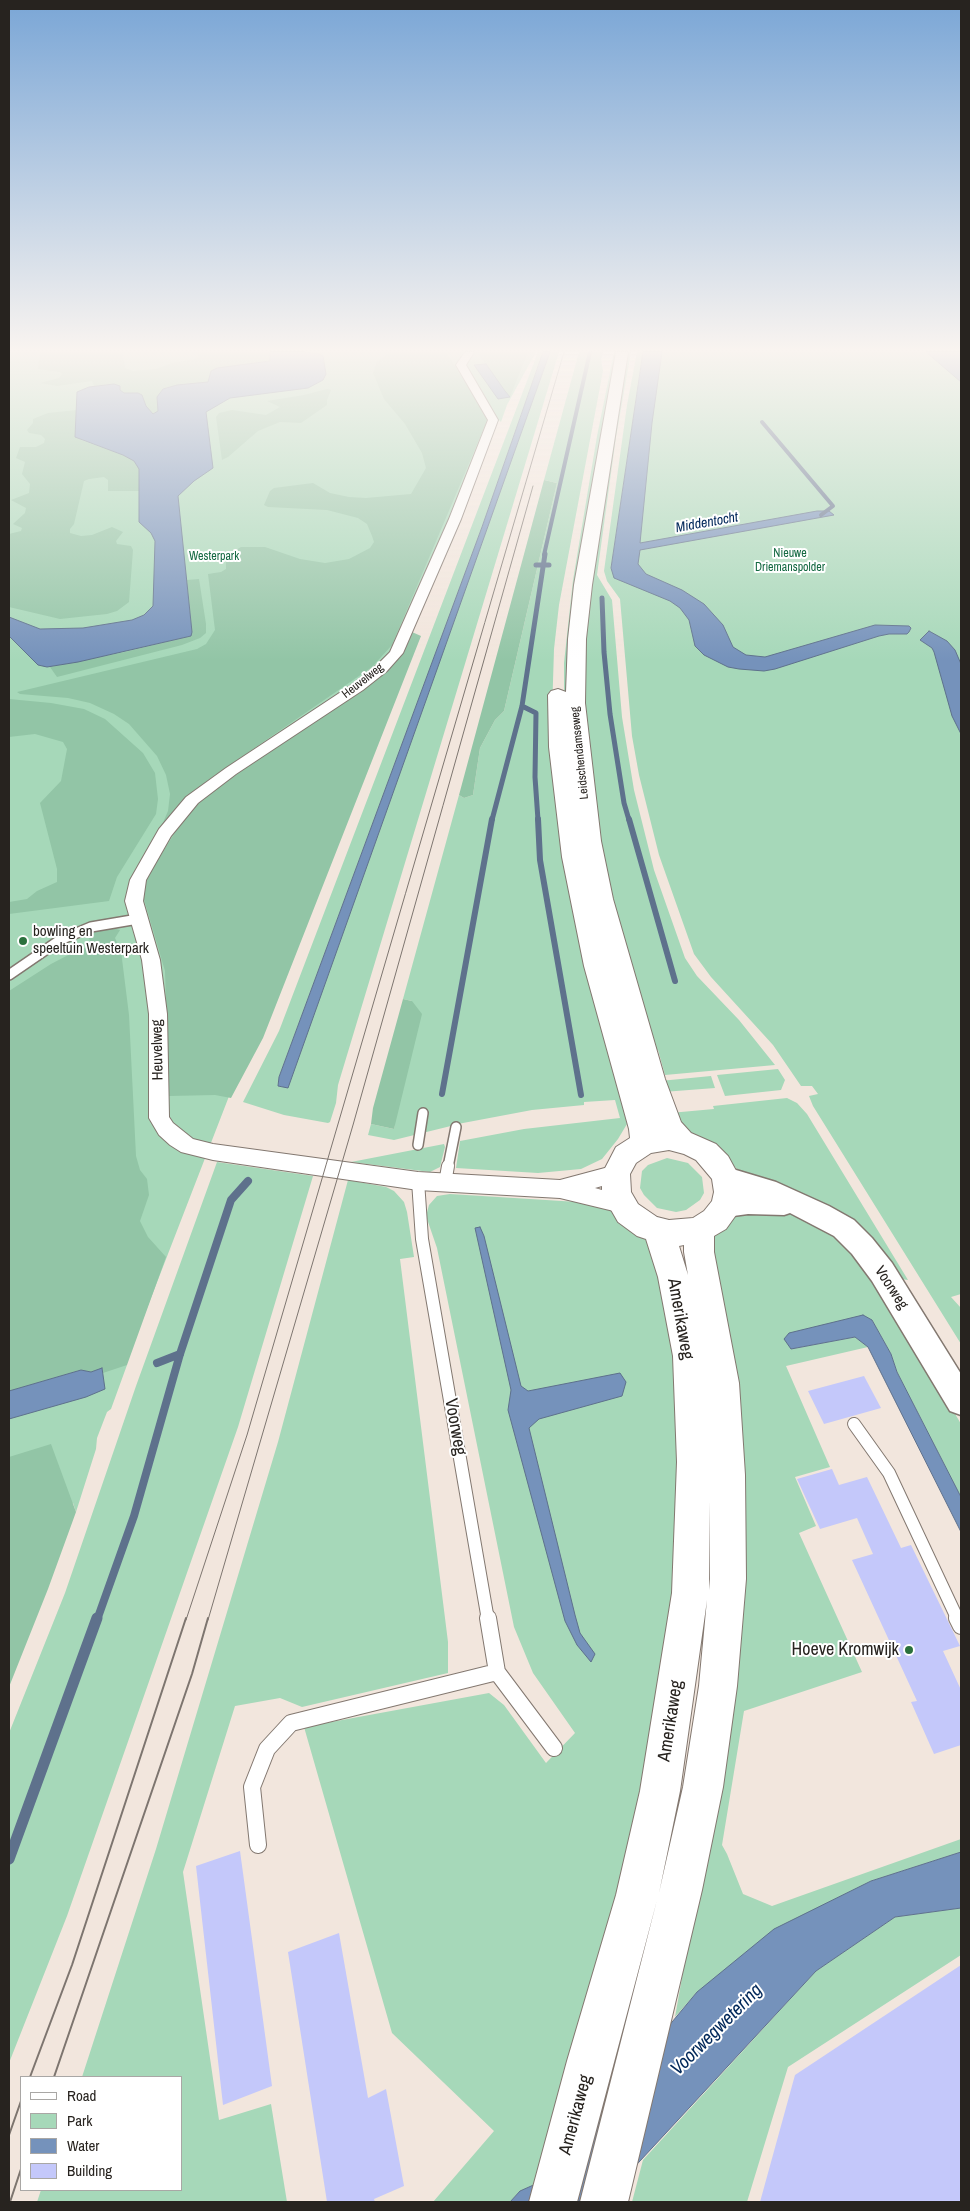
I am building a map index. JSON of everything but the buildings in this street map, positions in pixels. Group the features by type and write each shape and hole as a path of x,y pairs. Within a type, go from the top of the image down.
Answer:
{"main road":[{"name":"Leidschendamseweg","path":"590,455 564,598 558,660 559,747 573,857 596,966 643,1129 644,1143"},
{"name":"Leidschendamseweg","path":"605,455 583,585 577,639 575,702 590,841 601,899 652,1079 669,1128 681,1141"},
{"path":"669,1140 681,1141 706,1152 718,1164 726,1178 728,1192 712,1218 680,1234 659,1231 637,1221 622,1204 615,1184 616,1174 626,1156 644,1143 669,1140"},
{"name":"Amerikaweg","path":"604,2202 682,1890 703,1787 718,1686 728,1579 728,1475 723,1383 699,1252 712,1218"},
{"name":"Amerikaweg","path":"553,2202 590,2061 637,1895 660,1791 690,1593 694,1462 688,1356 673,1277 659,1231"}],"street":[{"name":"Heuvelweg","path":"418,1181 212,1152 188,1146 166,1129 159,1118 158,1014 151,960 134,901 135,889 144,867 177,816 192,800 231,771 358,687 382,668 396,653 455,519 479,455"},
{"path":"560,1189 616,1174"},
{"name":"Voorweg","path":"726,1178 767,1190 844,1228 862,1246 899,1299 961,1400"},
{"path":"418,1181 560,1189 622,1204"},
{"name":"Voorweg","path":"712,1218 748,1203 794,1204"}],"lane":[{"path":"9,975 60,940 91,927 138,919"},
{"path":"418,1145 422,1113"},
{"path":"445,1183 456,1127"},
{"name":"Voorweg","path":"418,1181 422,1239 497,1672 554,1748"},
{"path":"854,1424 889,1474 961,1626"},
{"path":"258,1845 252,1787 266,1749 291,1723 497,1672"}],"green space":[{"name":"Westerpark","path":"9,455 480,455 471,471 125,1365 127,1365 111,1409 107,1412 97,1438 96,1449 76,1512 73,1503 9,1525"},
{"path":"17,455 123,455 134,461 139,469 139,491 108,491 108,480 104,477 84,481 74,524 70,529 70,533 81,536 92,535 112,527 123,532 116,541 117,544 131,546 133,550 129,602 117,611 107,614 60,619 9,607 9,534 21,531 22,528 13,524 25,513 26,508 11,500 29,493 30,484 22,474 25,462 16,458"},
{"path":"221,455 230,455 228,457 222,460"},
{"path":"423,455 473,455 392,645 372,667 208,780 174,811 159,832 168,811 170,794 166,775 157,756 129,724 114,714 90,703 68,698 20,694 17,692 197,649 206,644 215,630 208,574 221,572 226,569 226,556 241,547 265,547 300,559 325,563 349,559 370,548 374,542 367,524 358,518 327,510 268,507 264,505 270,491 274,488 313,483 330,493 349,497 366,498 411,494 426,468"},
{"path":"499,455 507,455 279,1077 278,1086 288,1087 513,455 528,455 338,1085 336,1103 330,1122 284,1115 243,1102 279,1031"},
{"path":"551,455 587,455 559,605 554,649 551,746 627,1124 602,1159 581,1169 538,1173 456,1168 460,1141 524,1129 620,1118 615,1100 584,1102 584,1105 532,1110 463,1123 394,1140 368,1135 371,1124 394,1129 412,1001 403,999 459,795 464,798 473,795 480,748 495,720 504,711 557,483 544,480"},
{"path":"594,455 603,455 564,716 564,663 573,580"},
{"path":"608,455 613,455 597,575 612,600 622,717 634,790 654,870 685,958 697,976 739,1020 775,1065 665,1075 658,1050 652,1050 613,918 588,790 581,647"},
{"name":"Nieuwe Driemanspolder","path":"620,455 628,455 611,568 617,580 634,455 961,455 961,1294 951,1297 961,1308 961,1344 813,1106 809,1096 818,1094 812,1086 801,1086 773,1045 711,977 694,954 659,855 639,775 632,736 620,599 607,581 604,571"},
{"path":"544,480 557,483 504,711 495,720 480,748 473,795 464,798 459,795"},
{"path":"199,579 206,624 206,633 200,638 182,645 57,677 50,667 125,652 190,636 192,632 187,580"},
{"path":"412,632 421,636 263,1038 231,1098 215,1095 169,1096 165,971 143,896 150,872 183,820 202,798 378,678 406,647"},
{"path":"9,699 51,703 84,709 105,719 143,753 155,773 158,799 156,814 117,877 109,901 9,914 9,902 27,899 37,891 57,882 57,869 40,803 61,781 67,749 63,742 35,734 9,737"},
{"path":"113,928 120,930 115,938 121,951 129,1015 136,1156 140,1170 147,1179 149,1195 140,1221 148,1237 166,1257 127,1365 103,1373 102,1368 91,1372 80,1370 9,1391 9,991 51,964 92,945 87,934"},
{"path":"403,999 412,1001 422,1014 394,1129 371,1124 373,1108"},
{"path":"778,1069 785,1080 781,1090 725,1096 717,1075"},
{"path":"711,1076 715,1088 663,1092 660,1081"},
{"path":"787,1098 797,1103 807,1114 908,1280 901,1279 850,1219 826,1204 744,1174 693,1136 670,1113 714,1109 713,1106"},
{"path":"444,1144 440,1167 430,1172 351,1162"},
{"path":"667,1158 688,1163 702,1177 704,1193 700,1200 686,1210 676,1212 657,1208 640,1188 642,1171 648,1165"},
{"path":"217,1162 313,1176 238,1427 67,1916 9,2063 9,1733 65,1593 136,1386"},
{"path":"348,1180 386,1187 394,1191 404,1202 414,1257 400,1259 448,1642 448,1673 302,1707 280,1698 235,1706 183,1872 219,2120 271,2104 287,2202 37,2202 41,2191 182,2191 182,2076 82,2076 156,1849 278,1442"},
{"path":"450,1194 594,1203 613,1210 646,1237 669,1288 685,1525 650,1783 537,2184 520,2191 510,2202 433,2202 494,2131 392,2033 304,1727 489,1693 504,1705 546,1763 575,1733 533,1673 514,1627 437,1248 426,1216 429,1205 437,1196"},
{"path":"769,1209 802,1217 836,1236 859,1260 889,1301 961,1424 961,1497 897,1372 891,1354 872,1320 791,1349 855,1337 868,1347 786,1366 830,1467 795,1477 816,1526 799,1533 862,1672 744,1711 722,1845 743,1894 772,1906 961,1839 961,1852 871,1881 697,1992 675,2017 729,1713 708,1251 713,1235 739,1212"},
{"path":"51,1444 76,1512 9,1687 9,1457"},
{"path":"961,1908 961,1955 788,2067 747,2202 632,2202 643,2160 816,1971 895,1917"}],"water":[{"path":"123,455 211,455 213,468 194,481 178,496 191,636 78,662 47,667 38,665 9,636 9,617 40,629 83,628 132,620 144,615 153,606 155,541 151,533 139,522 139,469 134,461"},
{"path":"507,455 513,455 288,1088 278,1086 279,1077"},
{"path":"628,455 649,455 640,543 817,511 829,511 834,515 640,550 638,564 646,574 682,590 704,604 723,625 733,647 746,655 765,657 875,625 909,626 911,628 907,634 879,636 775,669 764,671 728,667 704,655 695,646 689,620 680,608 670,601 614,578 611,568"},
{"path":"929,631 947,641 955,650 961,664 961,734 952,716 934,652 932,648 920,640"},
{"path":"480,1227 484,1236 521,1386 528,1391 620,1373 626,1382 622,1396 539,1419 529,1428 580,1633 595,1654 591,1662 577,1645 565,1621 508,1410 511,1390 475,1228"},
{"path":"863,1315 872,1320 891,1354 897,1372 961,1497 961,1532 868,1347 855,1337 791,1349 784,1339 789,1333"},
{"path":"102,1368 105,1389 86,1397 9,1419 9,1391 81,1370 91,1372"},
{"name":"Voorwegwetering","path":"961,1852 961,1908 895,1917 816,1971 602,2202 510,2202 520,2191 538,2183 697,1992 774,1929 871,1881"}],"waterway":[{"path":"544,555 567,455"},
{"name":"Middentocht","path":"790,455 833,506 821,515"},
{"path":"543,565 545,554"},
{"path":"536,565 543,565"},
{"path":"522,706 543,565"},
{"path":"543,565 549,565"},
{"path":"602,598 604,652 610,714 624,803 629,820"},
{"path":"492,820 522,706"},
{"path":"522,706 536,713 535,777 538,820"},
{"path":"442,1094 492,819"},
{"path":"538,819 540,860 581,1095"},
{"path":"629,819 675,981"},
{"path":"180,1354 231,1200 248,1181"},
{"path":"97,1620 134,1516 180,1354"},
{"path":"157,1363 180,1354"},
{"path":"9,1859 97,1618"}],"tram line":[{"path":"186,1620 247,1435 534,455"},
{"path":"208,1620 353,1125 533,486"},
{"path":"30,2076 72,1965 186,1618"},
{"path":"54,2076 192,1674 208,1618"},
{"path":"9,2135 20,2104"},
{"path":"10,2202 20,2172"}],"place":[{"name":"bowling en speeltuin Westerpark","path":"23,941"},
{"name":"Hoeve Kromwijk","path":"909,1650"}]}
